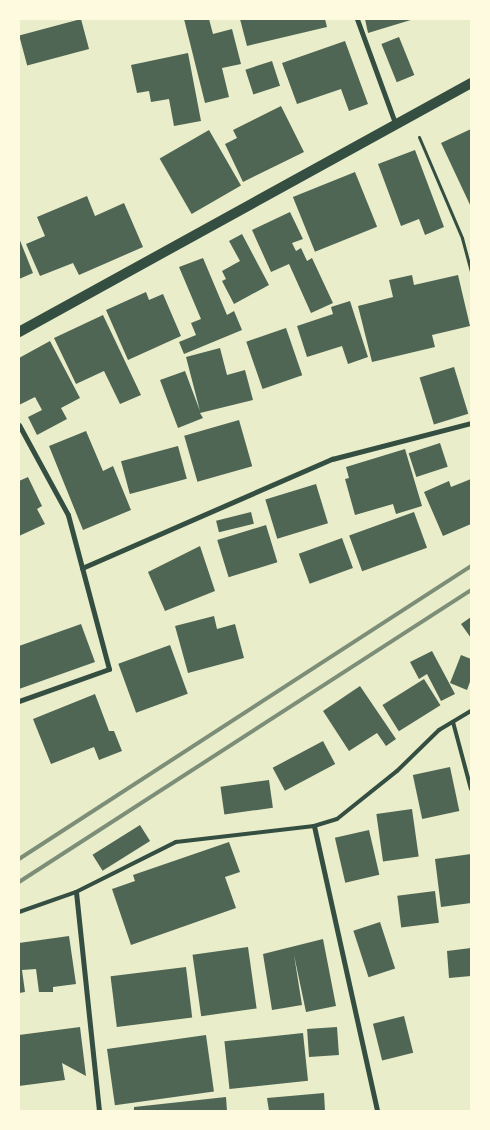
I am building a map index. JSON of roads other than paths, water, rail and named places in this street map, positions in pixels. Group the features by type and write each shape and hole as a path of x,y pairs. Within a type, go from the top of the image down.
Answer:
{"main road":[{"path":"19,332 395,123 471,83"}],"street":[{"path":"357,19 395,123"},
{"path":"82,568 332,459 471,423"},
{"path":"19,424 68,514 109,669 19,701"},
{"path":"314,826 377,1111"},
{"path":"76,892 100,1111"}],"lane":[{"path":"19,912 76,892 176,842 314,826 337,819 397,771 439,730 471,711"},
{"path":"453,722 471,789"}],"railway":[{"path":"19,859 471,566"},
{"path":"19,882 471,590"}]}
